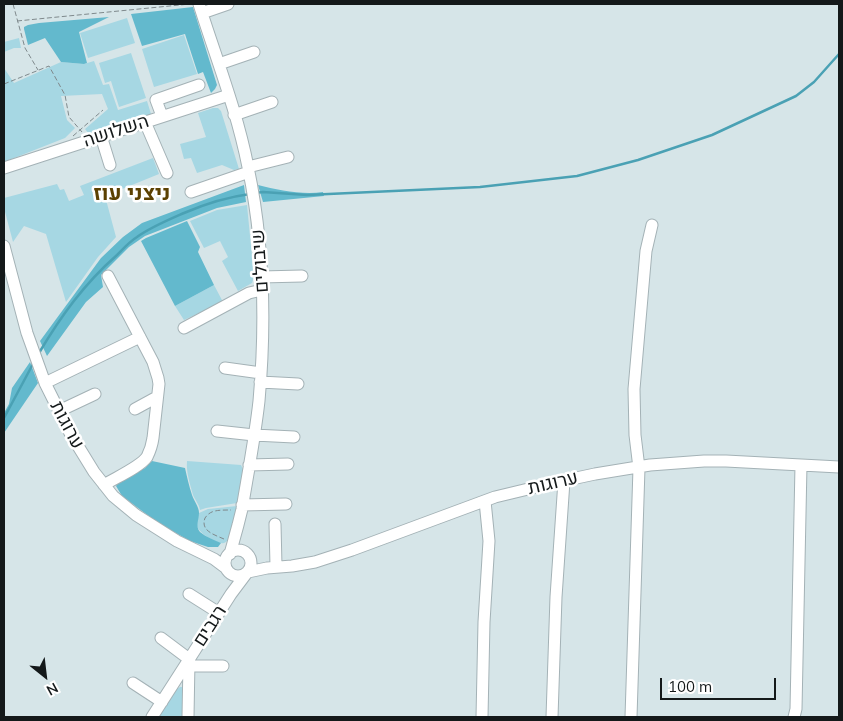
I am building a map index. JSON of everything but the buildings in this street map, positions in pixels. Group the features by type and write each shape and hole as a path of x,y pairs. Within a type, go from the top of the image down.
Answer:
{"street":[{"path":"200,8 228,4"},
{"name":"שיבולים","path":"200,8 229,95 249,170 258,226 262,290 259,401 242,507 231,551"},
{"path":"218,64 254,52"},
{"path":"162,116 156,100 199,85"},
{"name":"השלושה","path":"4,168 229,95"},
{"path":"234,115 272,102"},
{"path":"145,122 167,173"},
{"path":"101,136 110,165"},
{"path":"191,192 288,157"},
{"path":"631,717 639,468 635,435 634,389 646,252 652,225"},
{"name":"ערוגות","path":"4,246 27,333 45,383 79,450 104,485 120,503 177,541 214,559 228,570"},
{"path":"104,485 137,466 147,456 152,445 158,378 157,371 108,276"},
{"path":"261,277 302,276"},
{"path":"184,328 249,294 262,290"},
{"path":"45,383 140,337"},
{"path":"225,368 260,378 298,384"},
{"path":"58,411 95,394"},
{"path":"135,409 157,397"},
{"path":"217,431 254,435 294,436"},
{"name":"ערוגות","path":"247,554 260,563 277,566 302,564 333,556 485,500 513,492 611,472 673,463 704,461 839,467"},
{"path":"249,465 288,464"},
{"path":"794,717 796,709 801,465"},
{"path":"552,717 556,597 564,481"},
{"path":"482,717 484,622 489,541 485,500"},
{"path":"242,507 286,504"},
{"path":"275,524 277,566"},
{"name":"שיבולים","path":"238,525 243,549 247,554"},
{"path":"231,551 242,551 247,554 251,564 247,573 236,576 228,570 225,564 231,551"},
{"name":"ערוגות","path":"202,553 221,556 231,551"},
{"name":"ערוגות","path":"247,573 277,566"},
{"name":"רגבים","path":"228,570 232,584 231,594"},
{"name":"רגבים","path":"152,717 231,594 247,573"},
{"path":"189,594 219,613"},
{"path":"161,638 189,662 223,666"},
{"name":"רגבים","path":"188,717 189,662"},
{"path":"173,684 180,682 189,686"},
{"path":"132,683 162,702"}],"path":[{"path":"13,4 25,48 38,70"},
{"path":"17,20 191,4"},
{"path":"4,84 49,66 66,95 69,118 89,140"},
{"path":"73,135 103,110"},
{"path":"231,551 204,528 204,524 208,515 215,511 242,507"}],"shaded area":[{"path":"193,7 217,85 211,93 203,72 198,74 185,34 142,46 131,14"},
{"path":"109,17 79,32 87,63 84,64 61,62 45,38 28,45 24,29 28,25 39,23"},
{"path":"127,18 135,43 88,58 80,33"},
{"path":"184,35 197,74 154,87 142,49"},
{"path":"19,38 21,48 14,48 4,52 4,42"},
{"path":"131,53 146,98 119,107 111,81 105,83 99,63"},
{"path":"94,61 103,85 109,84 118,110 147,101 151,114 89,134 85,129 108,109 102,94 61,96 67,120 75,128 65,138 4,162 4,68 14,83 61,62 84,64"},
{"path":"218,108 221,111 239,169 234,170 222,165 197,173 191,158 184,159 180,144 206,137 198,113"},
{"path":"153,158 159,174 105,196 116,237 98,257 66,302 46,234 24,226 13,242 4,208 4,198 57,184 60,190 64,189 69,201 84,195 80,186"},
{"path":"244,185 246,202 217,208 145,236 129,247 101,275 103,287 86,302 47,356 40,341 101,258 123,237 142,223"},
{"path":"258,185 298,192 323,192 324,196 263,202"},
{"path":"247,205 254,277 252,283 238,291 222,261 228,257 220,241 204,248 190,221 217,210"},
{"path":"187,221 200,247 198,252 214,285 175,306 141,241"},
{"path":"214,285 223,302 184,320 175,306"},
{"path":"30,362 38,383 4,433 4,413 9,404 12,388"},
{"path":"152,461 185,468 192,495 199,511 197,525 199,530 221,543 218,547 208,547 190,541 158,523 122,496 116,486 118,483 145,468"},
{"path":"187,461 241,465 244,471 237,503 200,510 193,495"},
{"path":"237,506 228,540 225,543 211,539 198,529 199,513 208,509"},
{"path":"183,687 184,717 158,717 173,692"}],"waterway":[{"path":"255,193 307,195 480,187 577,176 638,160 712,135 796,96 814,82 839,54"},
{"path":"39,353 65,313 84,289 134,239 142,233 192,210 225,199 250,194"},
{"path":"4,418 34,362"}],"district":[{"name":"ניצני עוז","path":"132,194"}]}
